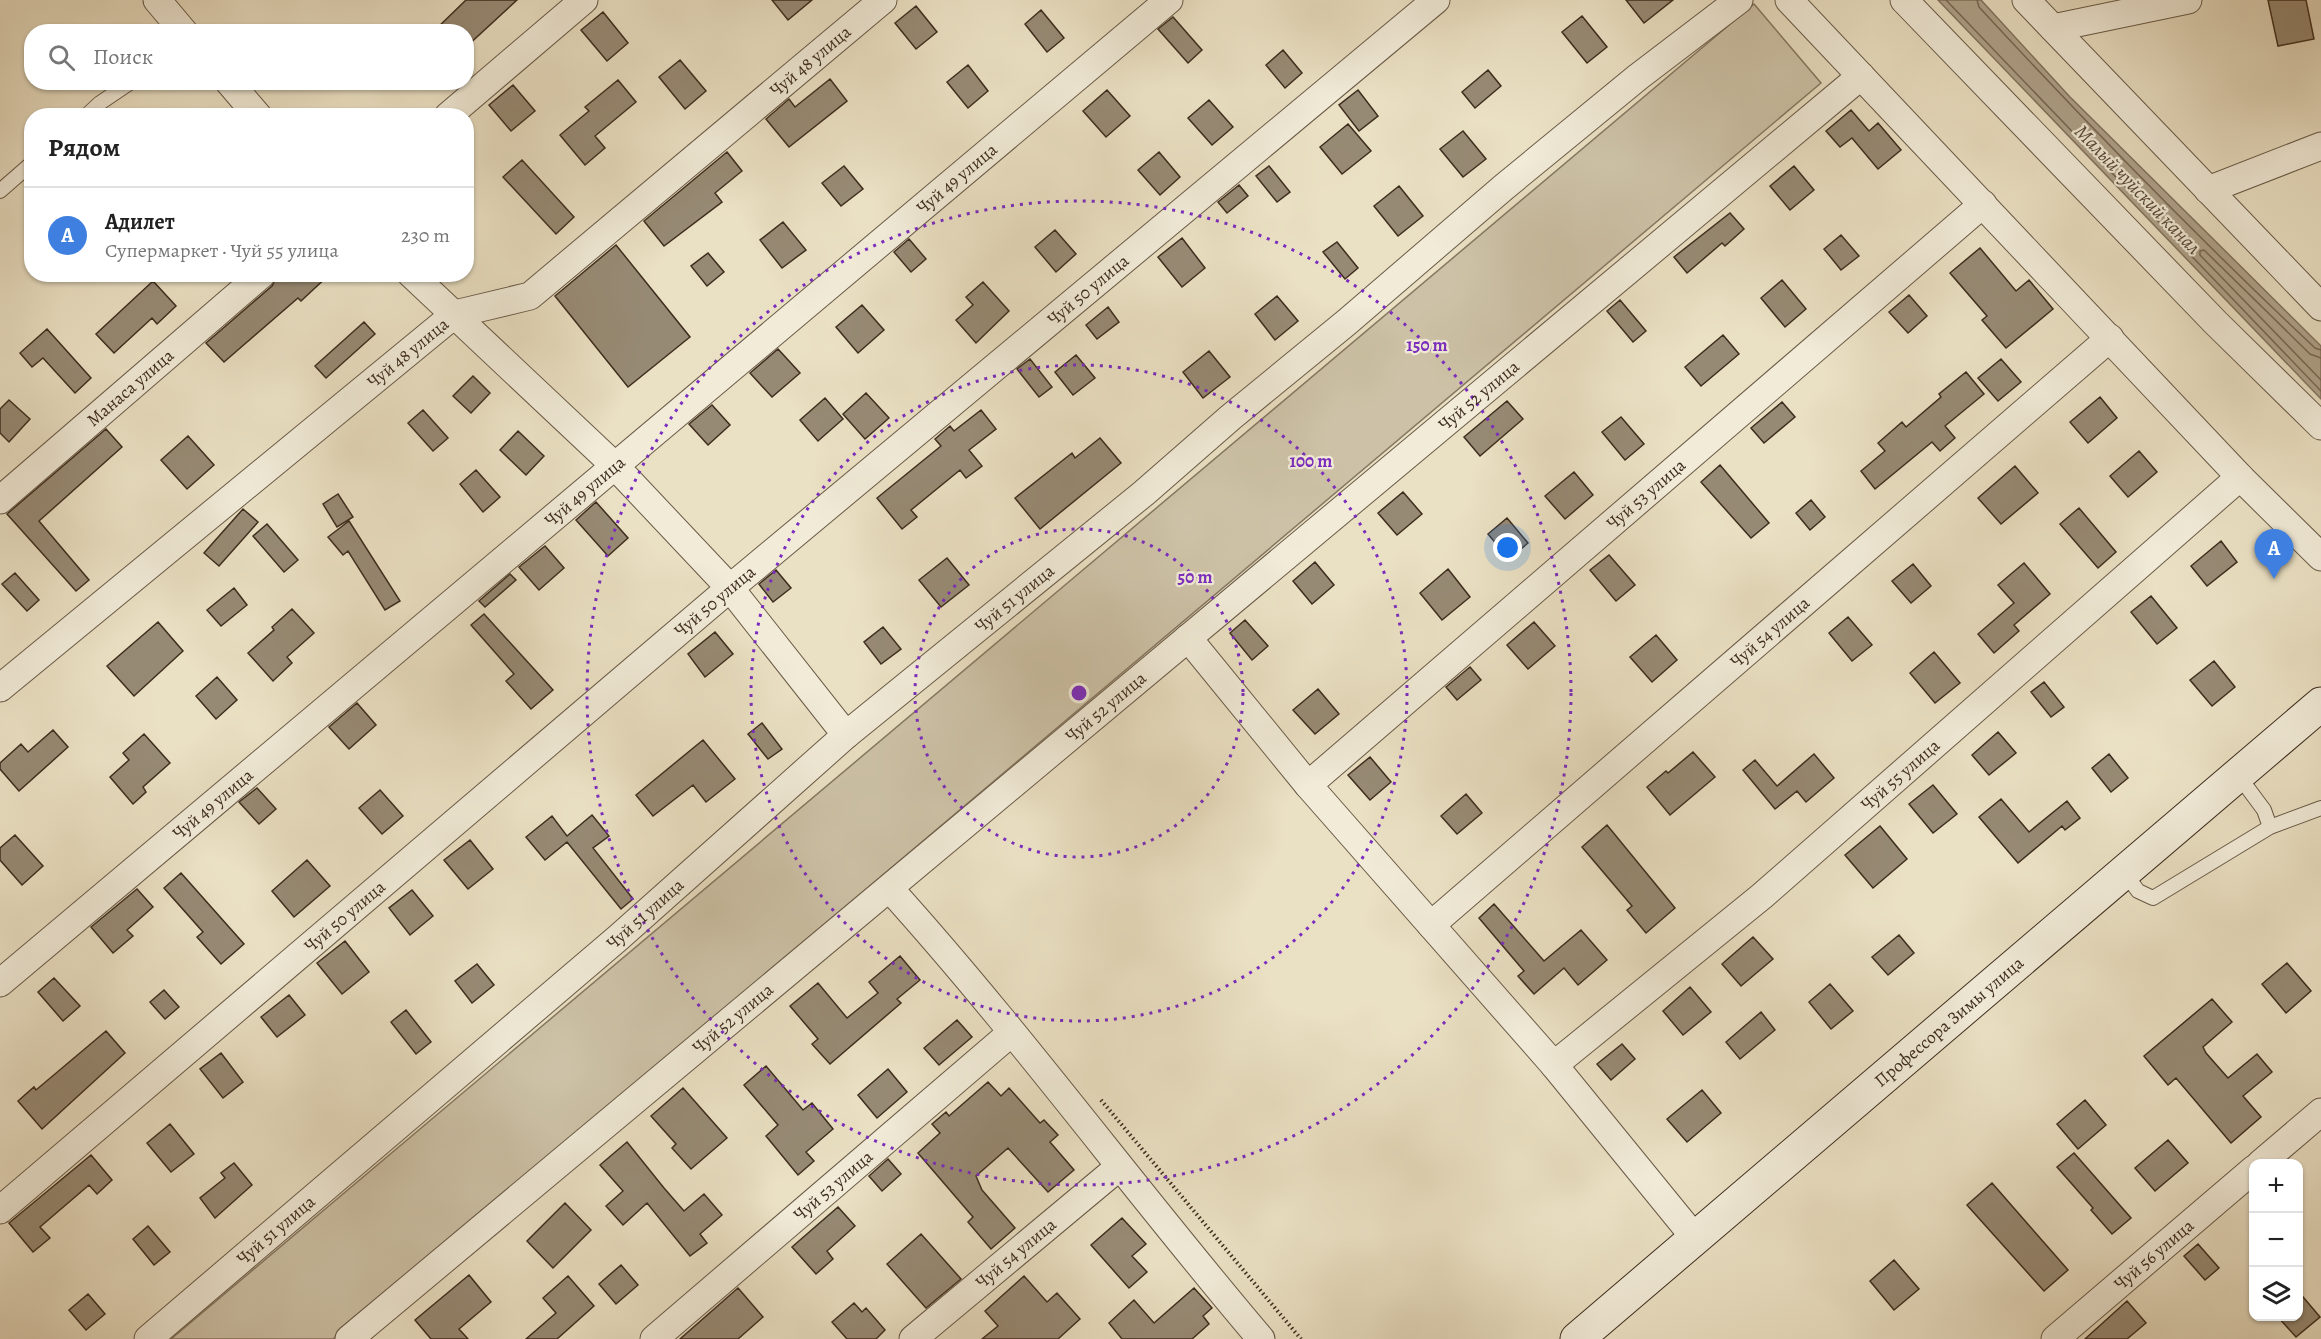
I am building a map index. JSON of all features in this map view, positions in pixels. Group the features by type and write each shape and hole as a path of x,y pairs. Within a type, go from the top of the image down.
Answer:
{"street":[{"path":"157,0 177,24"},
{"path":"457,108 584,0"},
{"name":"Чуй 48 улица","path":"0,688 455,314 530,297 883,0"},
{"name":"Чуй 49 улица","path":"0,983 1169,0"},
{"name":"Чуй 50 улица","path":"0,1210 730,588 1436,0"},
{"name":"Чуй 51 улица","path":"148,1339 609,945 846,735 1144,493 1513,179 1638,77 1739,0"},
{"path":"1789,0 2240,477 2321,557"},
{"path":"1904,0 2208,314 2321,426"},
{"path":"2026,0 2321,307"},
{"path":"2053,28 2188,0"},
{"name":"Чуй 52 улица","path":"349,1339 1861,76"},
{"path":"236,90 251,108"},
{"path":"2208,190 2321,146"},
{"name":"Чуй 53 улица","path":"1308,785 1983,204"},
{"name":"Манаса улица","path":"0,500 253,282"},
{"path":"420,282 615,466 730,588 846,735"},
{"name":"Чуй 54 улица","path":"1431,925 2110,338"},
{"name":"Чуй 55 улица","path":"1554,1065 1762,896 2240,477"},
{"path":"1188,638 1308,785 1554,1065 1695,1238"},
{"name":"Профессора Зимы улица","path":"1588,1335 1695,1238 2321,704"},
{"path":"890,889 1011,1033 1252,1336"},
{"name":"Чуй 53 улица","path":"654,1339 1011,1033"},
{"path":"2266,1159 2321,1112"},
{"name":"Чуй 54 улица","path":"913,1339 1119,1167"},
{"name":"Чуй 56 улица","path":"2055,1339 2249,1172"}],"lane":[{"path":"95,108 119,90"},
{"path":"0,191 24,170"},
{"path":"2238,775 2264,810 2270,827"},
{"path":"2124,872 2138,891 2153,898 2270,827 2321,808"}],"path":[{"path":"1094,1092 1301,1339"}],"shaded area":[{"path":"1754,4 1821,83 333,1339 171,1339"}],"water":[{"name":"Малый чуйский канал","path":"1938,0 1981,0 2070,97 2321,346 2321,399"}],"building":[{"path":"466,0 517,0 474,40 474,24 441,24"},
{"path":"772,0 812,0 788,20"},
{"path":"1626,0 1673,0 1644,23"},
{"path":"2268,0 2306,0 2314,39 2278,46"},
{"path":"916,6 937,32 916,49 895,23"},
{"path":"1041,10 1064,38 1047,52 1025,24"},
{"path":"603,12 628,43 607,61 581,30"},
{"path":"1582,16 1607,47 1587,63 1562,32"},
{"path":"1173,17 1202,50 1188,63 1158,29"},
{"path":"1283,50 1302,73 1285,88 1266,65"},
{"path":"680,60 706,91 685,109 659,77"},
{"path":"968,65 988,91 968,108 947,82"},
{"path":"1488,70 1501,86 1475,108 1462,92"},
{"path":"830,79 847,101 789,147 766,119 789,99 795,107"},
{"path":"618,80 636,102 595,136 605,148 585,165 560,135 589,111 585,107"},
{"path":"513,85 535,111 511,131 489,105"},
{"path":"1107,90 1130,116 1106,137 1083,111"},
{"path":"1358,90 1378,116 1359,131 1339,105"},
{"path":"1209,100 1233,127 1212,145 1188,118"},
{"path":"1851,110 1869,131 1878,123 1901,150 1878,169 1852,138 1840,147 1826,131"},
{"path":"1348,124 1371,151 1342,174 1320,147"},
{"path":"1463,131 1486,159 1463,177 1440,149"},
{"path":"727,152 742,171 715,193 722,202 664,246 644,221"},
{"path":"1159,152 1180,177 1160,195 1138,170"},
{"path":"522,160 574,217 556,234 503,177"},
{"path":"844,166 863,189 841,206 822,183"},
{"path":"1269,166 1290,192 1277,202 1256,176"},
{"path":"1794,166 1814,190 1790,210 1770,186"},
{"path":"1239,185 1248,196 1227,213 1218,202"},
{"path":"1399,186 1423,216 1398,236 1374,206"},
{"path":"1730,213 1744,229 1725,246 1722,243 1687,273 1674,257"},
{"path":"783,222 806,250 782,268 760,240"},
{"path":"1055,230 1076,254 1056,272 1035,247"},
{"path":"1841,235 1859,256 1841,270 1824,249"},
{"path":"1182,238 1205,268 1182,287 1158,257"},
{"path":"909,239 926,259 911,272 894,252"},
{"path":"1337,242 1358,268 1345,279 1323,252"},
{"path":"616,245 690,337 628,387 555,296"},
{"path":"1980,248 2016,291 2029,280 2053,309 2006,348 1982,320 1987,316 1950,273"},
{"path":"708,253 724,272 707,286 691,266"},
{"path":"1782,280 1806,309 1785,327 1761,298"},
{"path":"152,282 176,306 157,324 152,318 114,353 96,334"},
{"path":"274,282 321,282 301,301 298,298 224,362 206,343"},
{"path":"983,282 1009,311 976,343 956,320 973,305 966,297"},
{"path":"1909,295 1927,316 1908,333 1889,312"},
{"path":"1277,296 1298,321 1275,340 1255,314"},
{"path":"1620,300 1646,331 1633,342 1607,311"},
{"path":"862,305 884,330 858,353 836,327"},
{"path":"1108,307 1119,322 1097,339 1086,325"},
{"path":"364,322 375,334 326,378 315,366"},
{"path":"47,329 91,378 75,393 43,358 32,367 20,353"},
{"path":"1723,335 1739,354 1701,386 1685,367"},
{"path":"778,349 800,373 772,397 750,373"},
{"path":"1209,351 1230,377 1203,398 1183,372"},
{"path":"1076,355 1095,378 1073,395 1055,372"},
{"path":"1030,359 1052,387 1039,397 1017,369"},
{"path":"2001,359 2021,382 1998,401 1978,378"},
{"path":"1966,372 1984,394 1945,426 1955,438 1940,451 1932,442 1875,489 1861,471 1885,451 1878,443 1902,422 1906,427 1941,397 1939,394"},
{"path":"473,376 490,393 471,413 453,396"},
{"path":"866,393 889,418 865,439 843,414"},
{"path":"2100,397 2117,418 2088,443 2070,422"},
{"path":"825,398 843,419 818,441 800,420"},
{"path":"9,400 30,419 9,442 0,433 0,409"},
{"path":"1507,401 1523,419 1480,456 1464,437"},
{"path":"1782,402 1795,417 1764,443 1751,428"},
{"path":"712,405 730,425 708,445 689,424"},
{"path":"423,410 448,438 433,451 408,423"},
{"path":"981,410 996,429 969,450 982,466 966,478 960,470 911,510 917,517 902,529 877,498 941,446 935,439 950,426 954,431"},
{"path":"1621,417 1644,444 1625,460 1602,432"},
{"path":"106,429 122,447 39,521 89,580 76,591 7,514"},
{"path":"518,431 544,456 526,475 500,450"},
{"path":"188,436 214,465 187,489 161,460"},
{"path":"1100,438 1121,463 1040,529 1015,498 1072,453 1075,458"},
{"path":"2139,451 2157,472 2128,497 2110,476"},
{"path":"1720,465 1769,523 1751,538 1701,482"},
{"path":"2015,466 2038,493 2001,524 1978,498"},
{"path":"476,470 500,497 483,512 460,484"},
{"path":"1574,472 1593,495 1565,519 1545,496"},
{"path":"1403,492 1422,514 1397,535 1378,513"},
{"path":"338,494 353,517 337,527 323,504"},
{"path":"1811,500 1825,517 1810,530 1796,513"},
{"path":"596,502 628,538 608,556 576,520"},
{"path":"2079,508 2116,552 2098,568 2060,524"},
{"path":"243,509 258,522 219,566 204,553"},
{"path":"1507,518 1528,543 1509,559 1488,534"},
{"path":"349,521 400,601 385,610 348,551 343,555 328,537"},
{"path":"267,524 298,560 284,572 253,536"},
{"path":"2221,541 2237,562 2207,586 2191,566"},
{"path":"545,546 564,568 539,590 519,567"},
{"path":"1609,555 1635,585 1616,601 1590,570"},
{"path":"947,558 969,585 941,607 919,580"},
{"path":"1315,562 1334,585 1312,604 1293,581"},
{"path":"2024,563 2050,594 2014,625 2019,631 1994,653 1978,634 2014,603 1998,585"},
{"path":"1913,564 1931,586 1911,603 1892,581"},
{"path":"1448,569 1470,597 1442,620 1420,593"},
{"path":"776,570 791,588 773,602 759,584"},
{"path":"15,573 39,600 27,611 2,584"},
{"path":"510,574 516,580 485,607 479,601"},
{"path":"234,588 247,605 221,626 207,610"},
{"path":"2151,596 2177,628 2157,644 2131,612"},
{"path":"292,609 314,633 287,657 292,663 273,681 248,653 274,630 272,627"},
{"path":"484,614 553,690 531,709 506,681 514,674 471,625"},
{"path":"1848,617 1872,645 1852,661 1829,633"},
{"path":"1245,620 1268,646 1252,660 1230,633"},
{"path":"158,622 183,651 134,696 107,666"},
{"path":"1534,622 1555,646 1528,669 1507,645"},
{"path":"883,627 901,649 881,664 864,642"},
{"path":"715,632 733,654 705,677 688,654"},
{"path":"1656,635 1677,660 1652,682 1630,657"},
{"path":"1934,652 1960,683 1935,703 1910,673"},
{"path":"2214,661 2235,687 2212,706 2190,680"},
{"path":"1470,667 1481,680 1457,700 1446,687"},
{"path":"217,677 237,700 216,719 196,696"},
{"path":"2044,682 2064,707 2051,717 2031,692"},
{"path":"1318,689 1339,714 1315,734 1293,710"},
{"path":"357,703 376,725 349,749 329,727"},
{"path":"762,723 782,749 768,759 748,734"},
{"path":"53,730 68,747 19,791 0,769 0,763 21,744 28,752"},
{"path":"1998,732 2016,753 1989,775 1972,755"},
{"path":"144,734 170,763 143,787 146,792 133,804 110,777 129,760 123,753"},
{"path":"703,740 735,779 706,802 693,785 653,816 636,795"},
{"path":"1693,752 1715,777 1670,815 1647,787"},
{"path":"1814,754 1834,778 1806,802 1797,791 1775,809 1743,770 1755,760 1777,786"},
{"path":"2109,754 2128,778 2111,792 2092,768"},
{"path":"1370,757 1391,782 1370,800 1348,775"},
{"path":"1933,785 1957,814 1933,833 1909,804"},
{"path":"257,788 276,809 259,824 239,802"},
{"path":"380,790 403,816 382,834 359,808"},
{"path":"1466,794 1482,813 1457,834 1441,816"},
{"path":"2001,799 2029,832 2067,801 2080,818 2065,830 2062,826 2018,863 1979,817"},
{"path":"592,815 609,836 593,848 633,899 621,909 567,842 545,860 526,837 552,816 567,836"},
{"path":"1607,825 1675,908 1646,933 1627,910 1632,906 1582,847"},
{"path":"1880,826 1907,859 1873,888 1845,855"},
{"path":"15,835 43,866 22,885 0,860 0,848"},
{"path":"470,840 493,869 468,889 444,860"},
{"path":"307,860 330,886 294,917 272,891"},
{"path":"181,873 244,944 221,964 197,937 203,932 164,888"},
{"path":"137,889 153,907 127,930 133,936 113,953 91,927"},
{"path":"412,890 433,916 410,935 389,908"},
{"path":"1494,904 1544,961 1581,930 1607,960 1578,985 1564,968 1534,994 1518,976 1524,971 1479,918"},
{"path":"1899,935 1914,953 1888,975 1872,957"},
{"path":"1753,937 1773,959 1741,986 1722,964"},
{"path":"345,941 369,972 342,994 317,963"},
{"path":"900,956 920,980 897,999 901,1003 830,1064 812,1044 818,1039 790,1006 818,983 847,1018 878,993 869,982"},
{"path":"2287,963 2311,991 2286,1013 2262,984"},
{"path":"477,964 494,985 472,1003 455,981"},
{"path":"54,978 80,1006 63,1021 38,992"},
{"path":"1830,984 1853,1011 1831,1029 1809,1002"},
{"path":"1690,987 1711,1012 1683,1035 1663,1011"},
{"path":"164,990 179,1007 165,1019 150,1002"},
{"path":"289,995 305,1015 277,1037 261,1017"},
{"path":"2212,999 2232,1022 2203,1047 2206,1053 2228,1078 2257,1054 2272,1072 2243,1096 2261,1117 2231,1143 2176,1078 2168,1085 2144,1056"},
{"path":"406,1010 431,1042 416,1054 391,1022"},
{"path":"1761,1012 1775,1030 1740,1059 1726,1042"},
{"path":"957,1020 972,1037 939,1065 924,1048"},
{"path":"106,1031 125,1053 42,1129 18,1101 34,1087 36,1090"},
{"path":"1622,1044 1635,1059 1611,1080 1597,1064"},
{"path":"221,1053 243,1082 223,1098 200,1069"},
{"path":"766,1066 803,1110 812,1103 833,1129 806,1152 814,1161 798,1175 766,1136 778,1125 744,1085"},
{"path":"888,1069 907,1092 877,1118 858,1095"},
{"path":"988,1082 1001,1096 1009,1088 1040,1123 1044,1120 1058,1135 1050,1142 1074,1170 1048,1192 1008,1148 976,1176 982,1190 1015,1228 991,1249 968,1222 973,1217 918,1153 940,1133 932,1124 946,1112 949,1116"},
{"path":"683,1088 727,1138 691,1169 672,1148 676,1144 651,1116"},
{"path":"1702,1090 1721,1113 1687,1142 1667,1119"},
{"path":"2085,1100 2106,1125 2078,1149 2057,1124"},
{"path":"170,1124 194,1154 171,1172 147,1143"},
{"path":"2168,1140 2188,1163 2155,1191 2135,1168"},
{"path":"627,1142 684,1211 704,1194 722,1215 700,1234 707,1243 690,1256 647,1203 623,1225 606,1206 623,1191 600,1165"},
{"path":"2074,1153 2131,1218 2112,1234 2091,1210 2093,1208 2057,1167"},
{"path":"91,1155 112,1180 97,1194 89,1185 40,1227 50,1238 33,1252 9,1223"},
{"path":"888,1159 901,1174 882,1191 869,1176"},
{"path":"234,1163 252,1185 215,1218 200,1198 225,1178 221,1173"},
{"path":"1992,1183 2068,1270 2044,1291 1967,1205"},
{"path":"565,1203 591,1230 553,1268 527,1241"},
{"path":"838,1207 855,1226 827,1251 833,1259 816,1274 792,1247"},
{"path":"1122,1218 1146,1244 1132,1256 1147,1272 1129,1288 1091,1245"},
{"path":"148,1226 170,1252 154,1265 133,1239"},
{"path":"921,1234 961,1279 926,1308 887,1264"},
{"path":"2198,1244 2219,1268 2205,1280 2184,1256"},
{"path":"1894,1260 1919,1289 1894,1310 1870,1281"},
{"path":"621,1265 638,1285 616,1304 599,1284"},
{"path":"469,1275 491,1302 459,1329 468,1339 431,1339 415,1320"},
{"path":"568,1276 594,1306 557,1339 526,1339 556,1313 543,1298"},
{"path":"1024,1276 1047,1302 1057,1293 1080,1319 1058,1339 982,1339 998,1326 985,1311"},
{"path":"738,1288 763,1317 738,1339 680,1339"},
{"path":"1194,1288 1212,1308 1203,1316 1209,1324 1192,1339 1122,1339 1109,1323 1134,1300 1154,1323"},
{"path":"88,1294 105,1314 86,1330 69,1310"},
{"path":"2303,1297 2320,1317 2296,1337 2282,1321 2303,1321"},
{"path":"2127,1301 2146,1323 2127,1339 2085,1339"},
{"path":"854,1303 862,1312 866,1308 885,1330 876,1339 847,1339 832,1322"}],"place":[{"name":"Адилет","path":"2274,579"}]}
